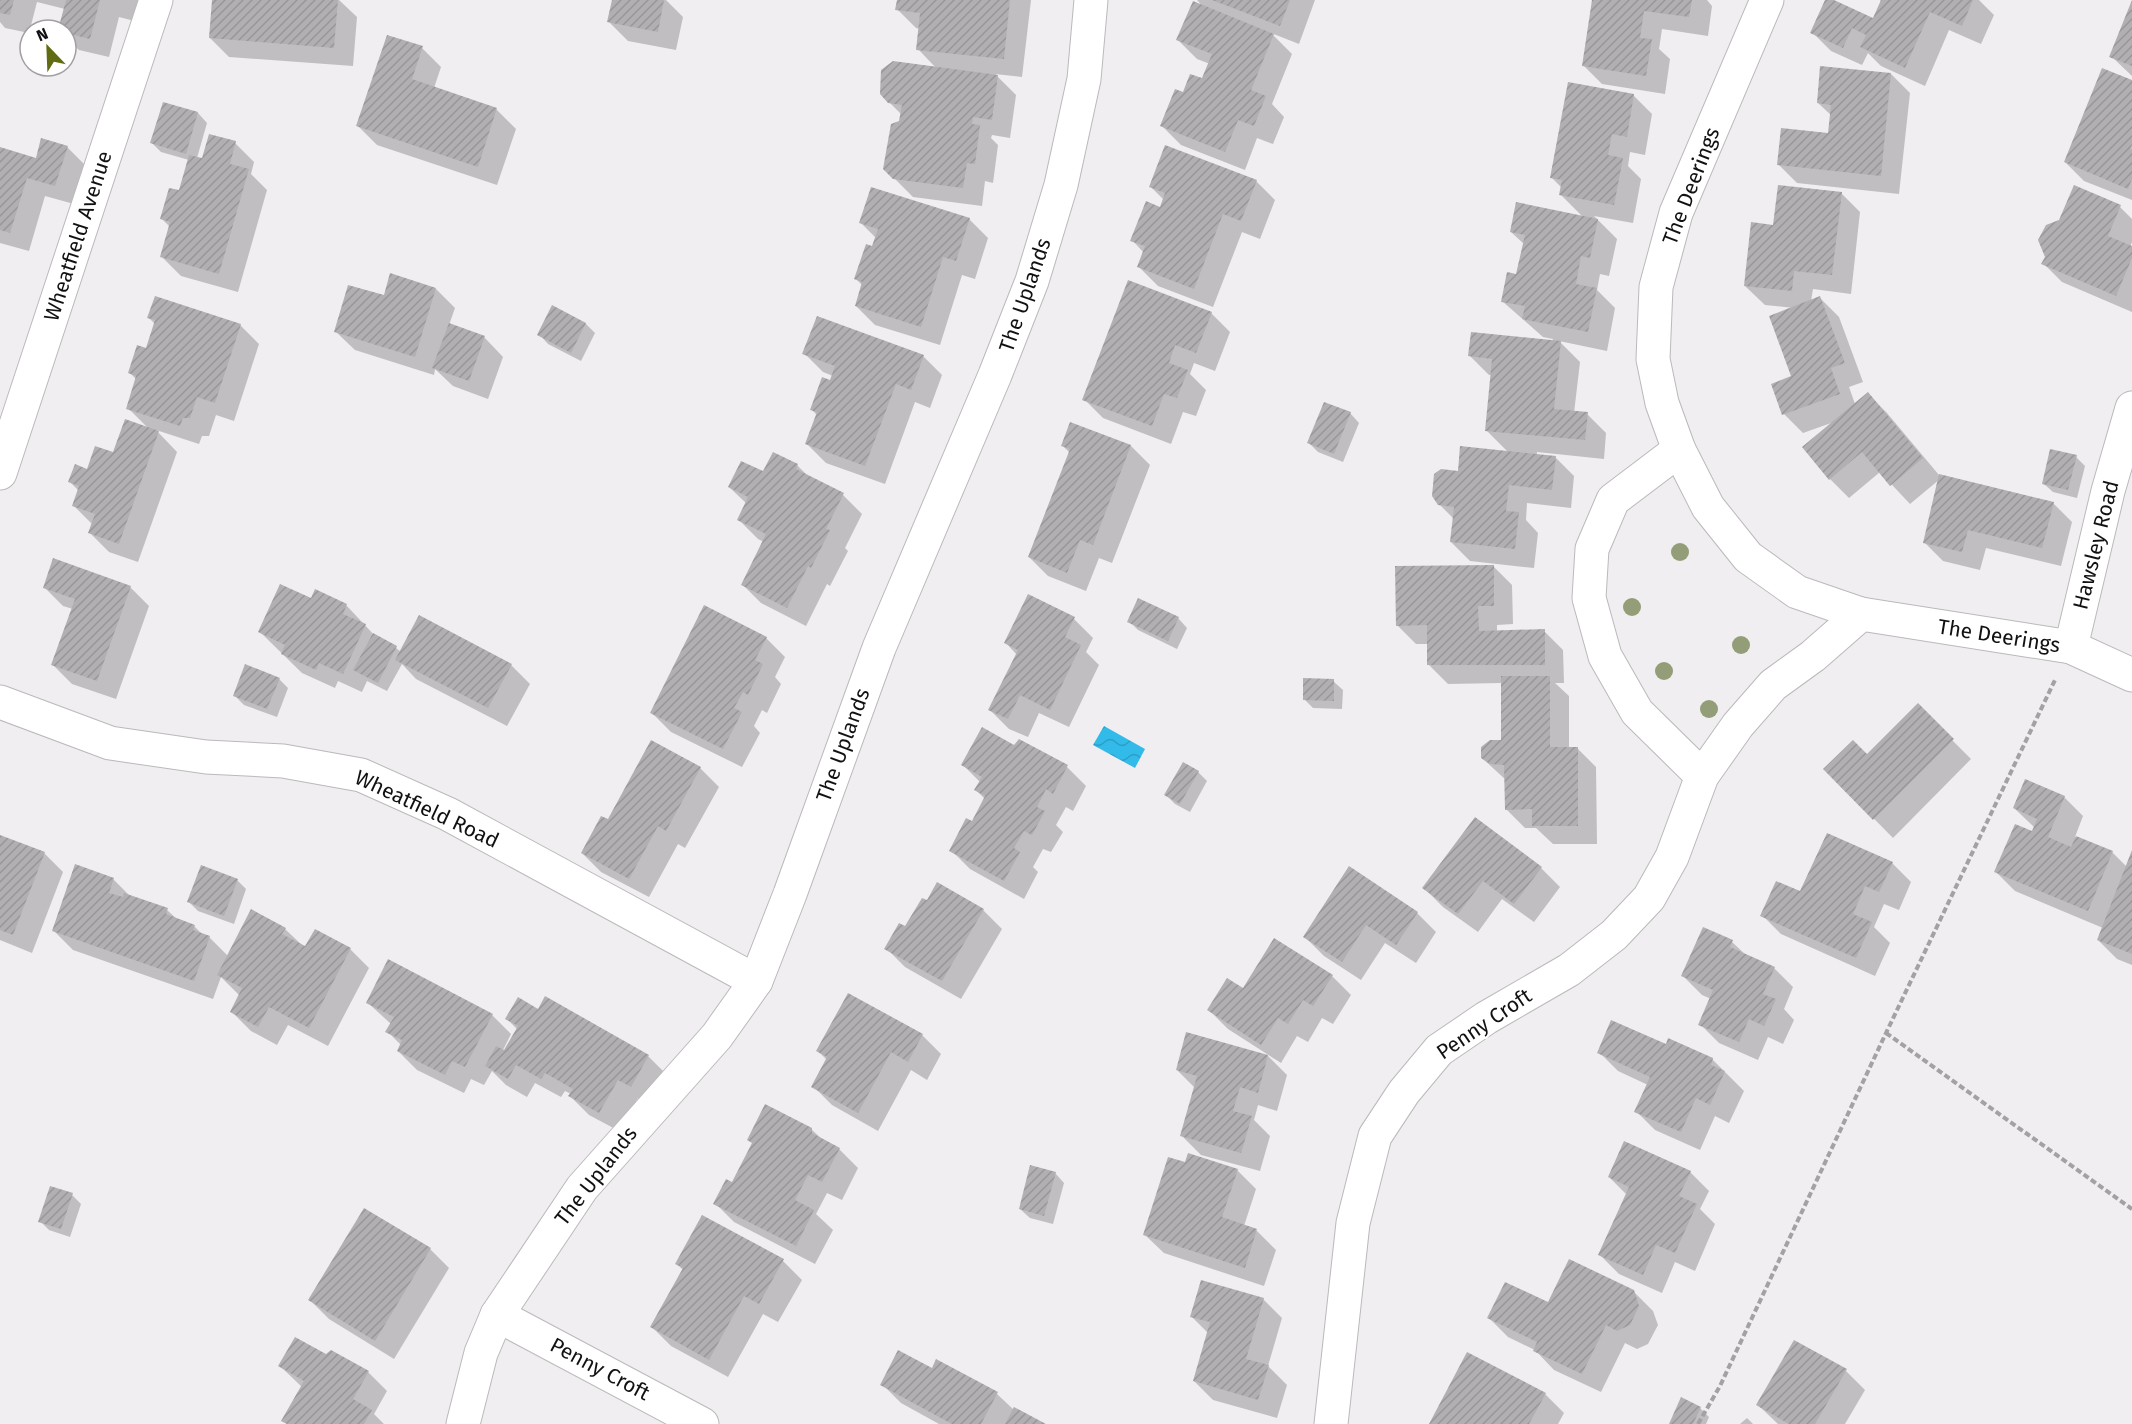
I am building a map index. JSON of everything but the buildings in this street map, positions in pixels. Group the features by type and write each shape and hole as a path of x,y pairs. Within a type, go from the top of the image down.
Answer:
{"street":[{"name":"Wheatfield Avenue","path":"0,472 156,0"},
{"name":"The Uplands","path":"464,1424 481,1353 497,1315 582,1188 717,1036 756,981 879,648 995,375 1032,281 1061,185 1084,79 1091,0"},
{"name":"The Deerings","path":"1767,0 1677,213 1656,287 1653,358 1662,403 1679,450 1708,507 1748,557 1797,591 1861,614 2071,647 2132,675"},
{"name":"Hawsley Road","path":"2071,647 2108,491 2132,408"},
{"path":"1679,450 1613,500 1592,549 1590,598 1605,656 1637,712 1702,776 1738,725 1773,685 1813,656 1861,614"},
{"name":"Wheatfield Road","path":"0,702 110,743 206,757 283,761 361,775 448,814 756,981"},
{"name":"Penny Croft","path":"1331,1424 1353,1222 1375,1136 1404,1092 1439,1050 1486,1018 1569,970 1614,935 1649,898 1672,857 1702,776"},
{"name":"Penny Croft","path":"497,1315 702,1424"}],"path":[{"path":"1698,1424 1720,1386 2071,647"},
{"path":"1886,1033 2132,1209"}],"water":[{"path":"1104,726 1145,749 1135,768 1093,745"}]}
